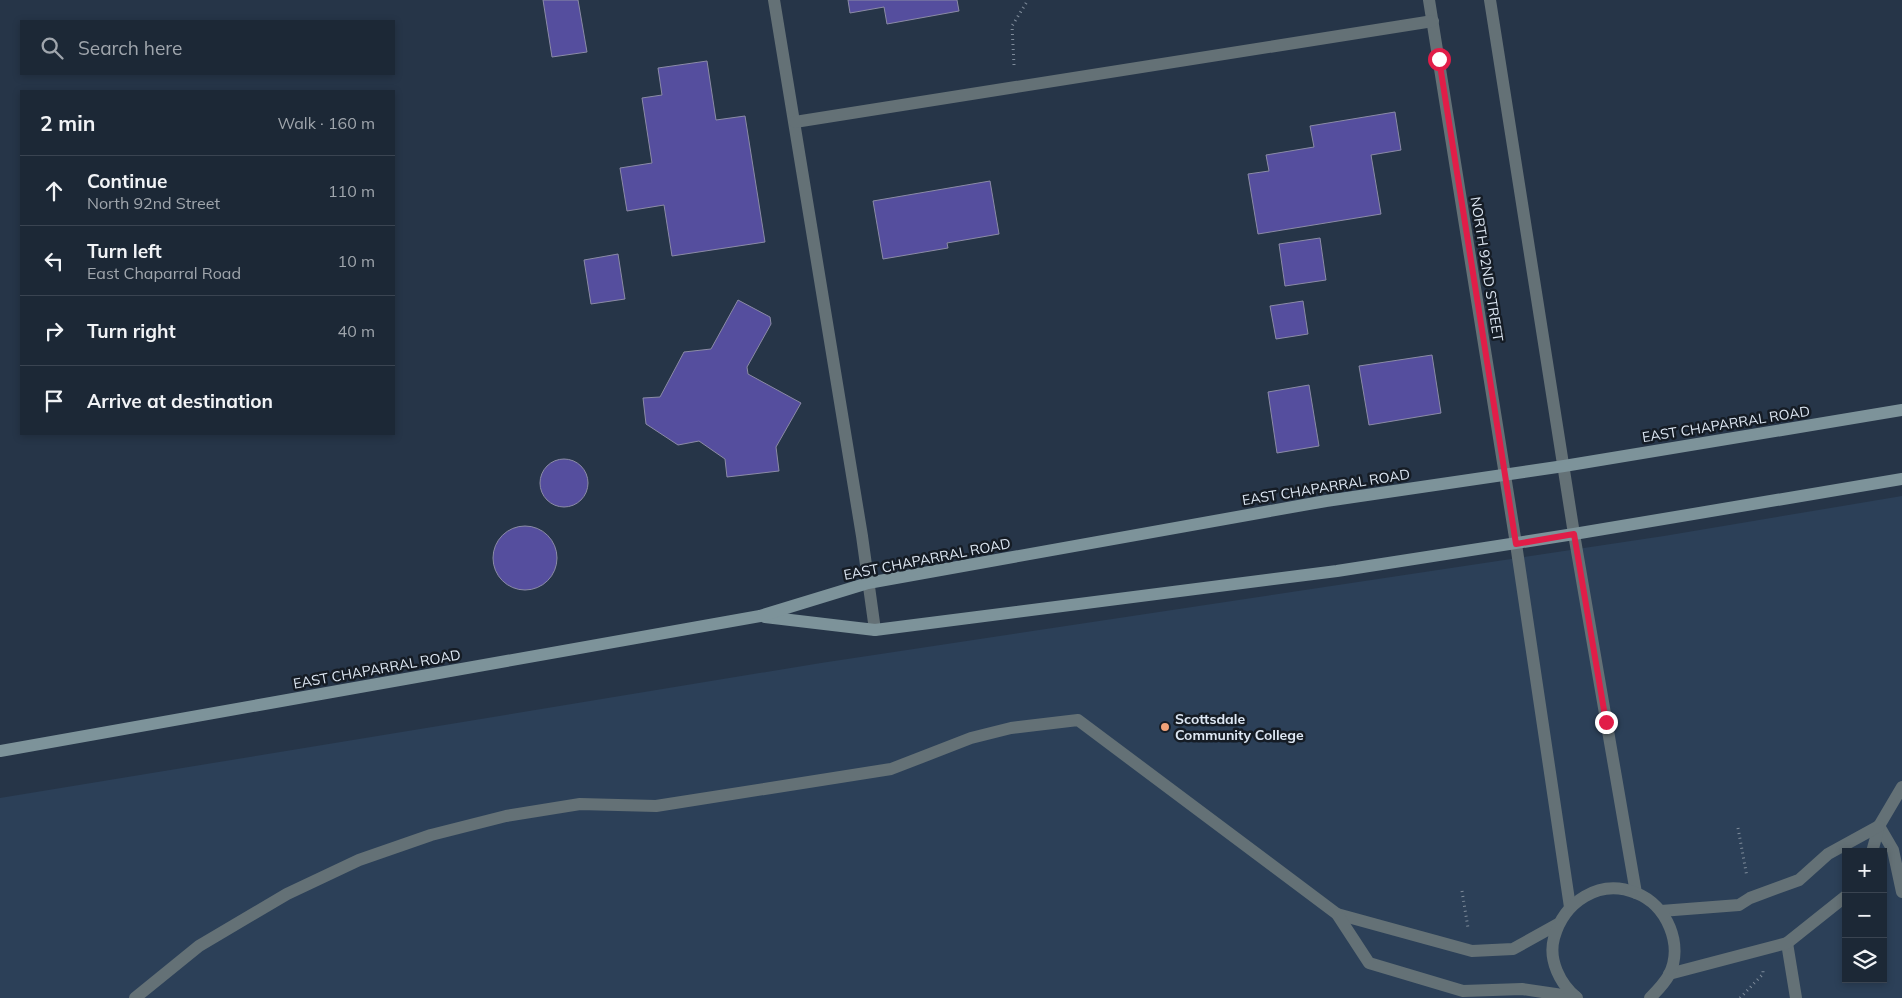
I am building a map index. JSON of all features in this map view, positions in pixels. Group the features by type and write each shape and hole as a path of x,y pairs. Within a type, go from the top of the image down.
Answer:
{"street":[{"path":"774,0 875,630"},
{"name":"NORTH 92ND STREET","path":"1430,0 1516,544 1570,907"},
{"path":"1490,0 1574,534 1636,893"},
{"path":"795,122 1433,21"},
{"name":"EAST CHAPARRAL ROAD","path":"0,752 760,616 868,583 1326,501 1564,466 1902,410"},
{"name":"EAST CHAPARRAL ROAD","path":"760,616 875,630 1337,571 1516,544 1902,479"},
{"path":"135,998 199,946 287,894 359,860 432,835 506,816 580,804 656,806 891,769 971,738 1011,728 1078,720 1337,914 1369,963 1463,991 1522,990 1576,998"},
{"path":"1873,848 1879,826 1902,787"},
{"path":"1661,912 1739,905 1750,898 1798,880 1828,854 1879,826"},
{"path":"1879,826 1893,850 1902,892"},
{"path":"1576,998 1562,982 1554,964 1553,943 1558,924 1570,907 1584,896 1600,890 1618,889 1636,893 1650,901 1670,925 1674,942 1674,958 1670,974 1660,989 1650,998"},
{"path":"1670,974 1787,943 1842,899"},
{"path":"1337,914 1472,951 1514,949 1558,924"},
{"path":"1787,943 1796,998"}],"path":[{"path":"1016,87 1012,26 1028,0"}],"shaded area":[{"name":"Scottsdale Community College","path":"1902,496 1902,998 0,998 0,798 821,663 1664,536"}],"building":[{"path":"543,0 578,0 587,52 552,57"},
{"path":"848,0 957,0 959,11 887,24 884,7 850,13"},
{"path":"707,61 716,120 745,116 765,242 672,256 664,205 627,211 620,168 652,163 642,98 662,95 658,68"},
{"path":"1395,112 1401,150 1371,155 1381,214 1258,234 1248,174 1269,171 1266,155 1314,147 1310,126"},
{"path":"990,181 999,234 947,243 948,248 883,259 873,201"},
{"path":"1320,238 1326,280 1285,286 1279,244"},
{"path":"618,254 625,299 591,304 584,260"},
{"path":"738,300 770,317 771,324 747,367 748,374 801,403 776,447 779,471 727,477 725,459 699,441 678,445 646,424 643,398 660,397 684,352 711,349"},
{"path":"1303,301 1308,334 1276,339 1270,306"},
{"path":"1432,355 1441,413 1369,425 1359,366"},
{"path":"1309,385 1319,446 1277,453 1268,392"},
{"path":"559,459 569,459 581,466 588,478 588,488 581,500 569,507 559,507 551,503 544,496 540,488 540,478 544,470 551,463"},
{"path":"519,526 531,526 548,535 555,546 557,558 555,570 548,581 531,590 519,590 507,585 498,576 493,564 493,552 498,540 507,531"}],"place":[{"name":"Scottsdale Community College","path":"1165,727"}],"route":[{"path":"1439,59 1516,544 1574,534 1606,722"}]}
